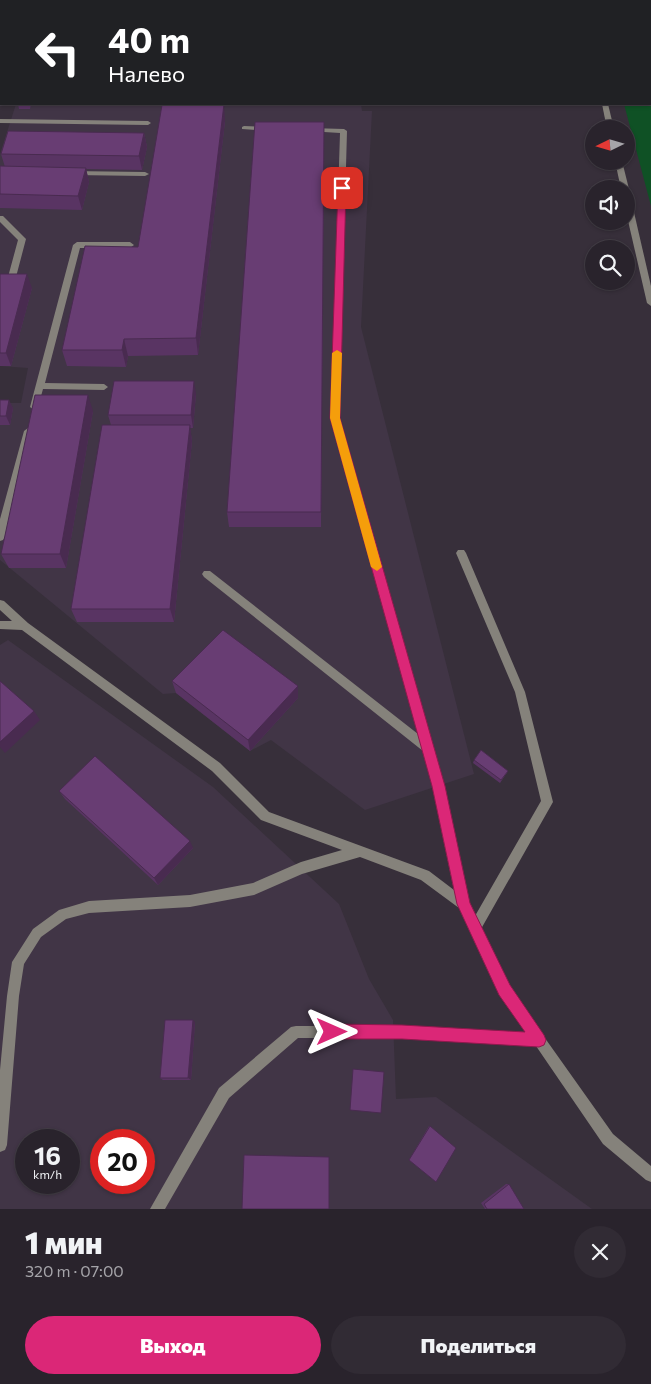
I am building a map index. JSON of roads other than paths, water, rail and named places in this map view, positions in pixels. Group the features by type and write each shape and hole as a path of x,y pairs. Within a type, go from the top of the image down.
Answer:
{"street":[{"path":"605,105 609,120"},
{"path":"0,121 148,123"},
{"path":"244,128 274,129"},
{"path":"304,130 344,131 335,418 428,748 464,904 504,990 608,1139 651,1175"},
{"path":"68,173 145,174"},
{"path":"0,218 22,239 12,277"},
{"path":"634,230 651,302"},
{"path":"32,414 76,245 130,245"},
{"path":"40,386 104,387"},
{"path":"0,537 30,424"},
{"path":"461,553 520,692 547,802 475,928"},
{"path":"207,574 428,748"},
{"path":"0,604 24,626 216,767 265,816 425,875 464,904"},
{"path":"0,625 24,626"},
{"path":"0,1144 12,996 18,962 37,933 63,914 89,907 190,901 254,889 301,868 360,850"},
{"path":"156,1209 224,1093 296,1032 402,1032 539,1040"}]}
